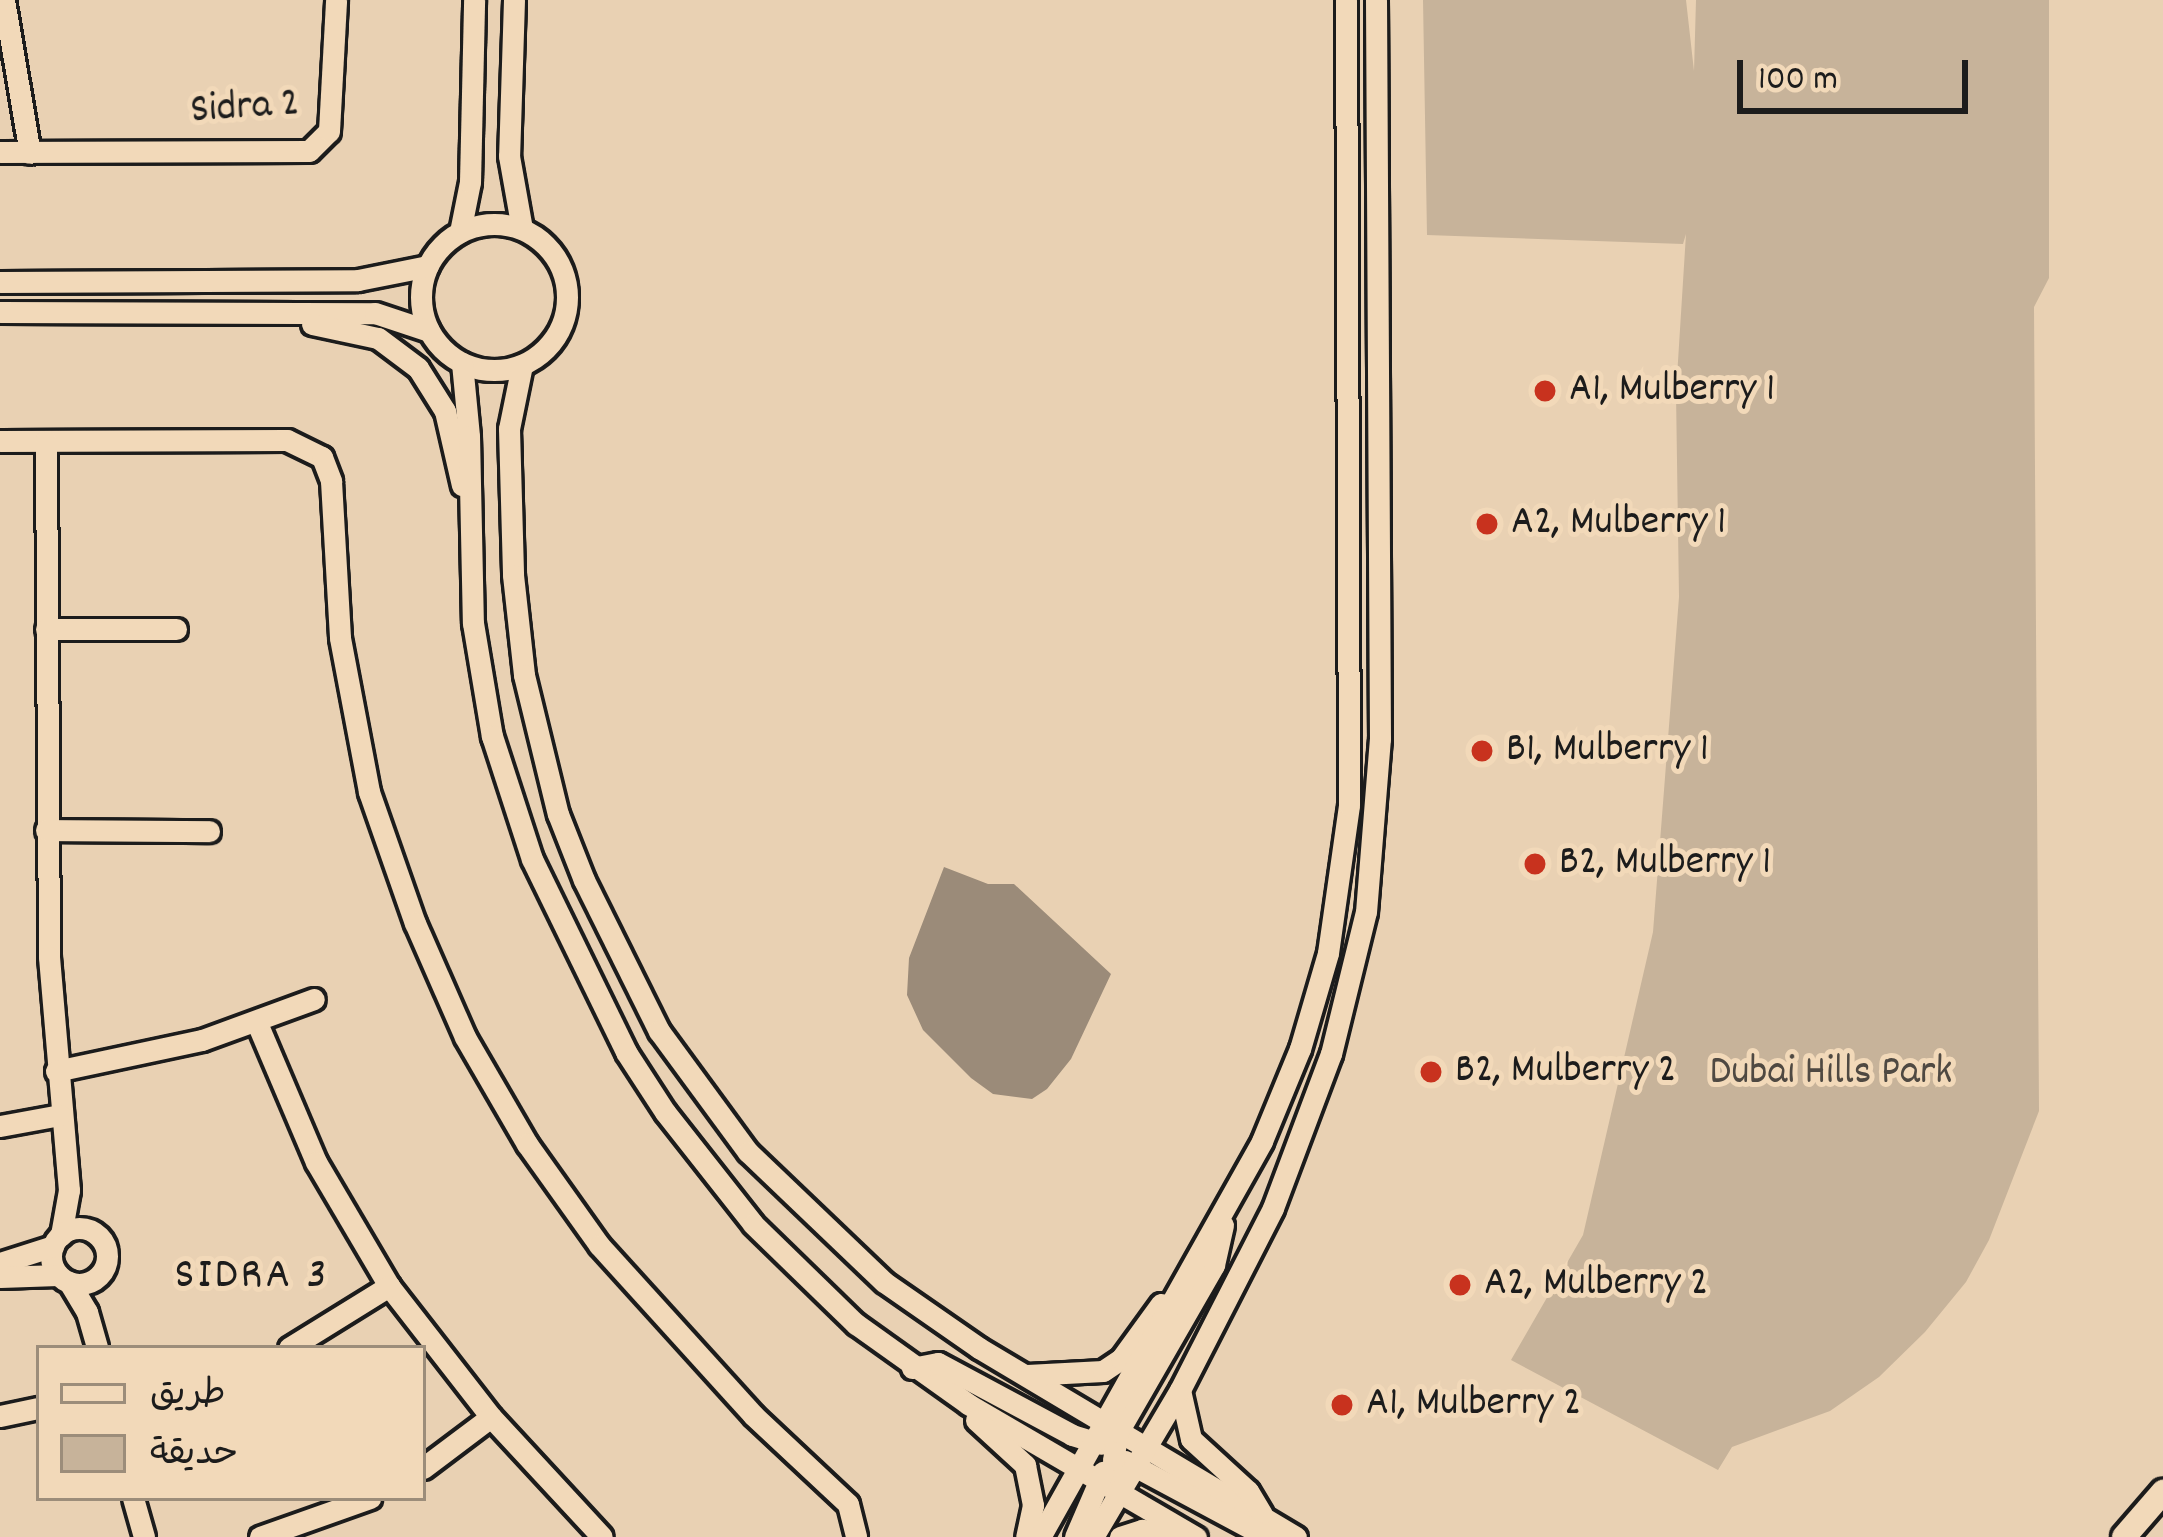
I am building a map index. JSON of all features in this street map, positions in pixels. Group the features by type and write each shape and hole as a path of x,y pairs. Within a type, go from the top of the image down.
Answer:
{"main road":[{"path":"2124,1537 2163,1492"}],"street":[{"path":"4,0 30,153"},
{"name":"Sidra 2","path":"0,152 309,151 329,131 336,0"},
{"path":"460,232 470,182 474,0"},
{"path":"514,0 509,156 522,229"},
{"path":"1093,1537 1114,1455 1177,1295 1262,1141 1300,1048 1328,953 1345,855 1350,733 1346,0"},
{"path":"1040,1537 1077,1470 1114,1455 1180,1390 1246,1264 1298,1148 1331,1054 1366,912 1379,791 1376,0"},
{"path":"1349,202 1380,203"},
{"path":"0,312 375,313 428,331 462,364 492,370 522,364 554,338 565,314 567,288 559,263 543,243 522,229 480,225 460,232 428,266 420,299 428,331"},
{"path":"0,282 358,280 428,266"},
{"path":"265,313 378,338 418,368 445,411 470,508"},
{"path":"462,364 473,622 492,736 532,859 591,989 665,1112 753,1224 821,1292 912,1368 1077,1470"},
{"path":"522,364 509,429 513,575 524,675 558,814 620,962 700,1090 788,1195 884,1282 1024,1375 1114,1455 1195,1537"},
{"path":"0,441 287,440 300,442 322,457 331,482 340,638 370,792 415,923 465,1037 526,1144 599,1245 752,1415 848,1504 856,1537"},
{"path":"46,441 46,830 56,1071 69,1190 57,1240 63,1278 91,1322 96,1345"},
{"path":"46,629 176,629"},
{"path":"46,830 209,831"},
{"path":"56,1071 175,1048 257,1023 314,999"},
{"path":"257,1023 316,1162 389,1286 491,1417 602,1537"},
{"path":"0,1126 60,1115"},
{"path":"69,1190 107,1258 97,1277 91,1322"},
{"path":"1075,1537 1214,1265 1223,1213"},
{"path":"0,1263 76,1228 91,1231"},
{"path":"0,1277 97,1277"},
{"path":"294,1345 389,1286"},
{"path":"1024,1375 1102,1372 1121,1359 1152,1312 1177,1295"},
{"path":"912,1368 938,1364 953,1370 1114,1455 1265,1528 1296,1537"},
{"path":"1180,1390 1191,1439 1248,1491 1265,1528"},
{"path":"968,1404 982,1428 1025,1466 1034,1505 1026,1537"},
{"path":"0,1416 36,1409"},
{"path":"426,1466 491,1417"},
{"path":"1077,1470 1114,1455"},
{"path":"134,1501 144,1537"},
{"path":"260,1537 315,1529 365,1501"},
{"path":"1120,1537 1142,1530 1195,1537"}],"green space":[{"name":"Dubai Hills Park","path":"1423,0 1686,0 1694,71 1696,0 2049,0 2049,278 2034,307 2039,1111 1989,1240 1966,1282 1925,1332 1879,1377 1830,1411 1732,1447 1718,1470 1511,1360 1583,1235 1653,932 1679,597 1676,393 1686,234 1683,244 1427,235"}],"shaded area":[{"path":"944,867 988,884 1014,884 1111,974 1071,1059 1047,1089 1032,1099 993,1094 971,1078 923,1030 907,995 909,958"}],"place":[{"name":"A1, Mulberry 1","path":"1545,391"},
{"name":"A2, Mulberry 1","path":"1487,524"},
{"name":"B1, Mulberry 1","path":"1482,751"},
{"name":"B2, Mulberry 1","path":"1535,864"},
{"name":"B2, Mulberry 2","path":"1431,1072"},
{"name":"A2, Mulberry 2","path":"1460,1285"},
{"name":"A1, Mulberry 2","path":"1342,1405"}],"district":[{"name":"SIDRA 3","path":"252,1278"}]}
